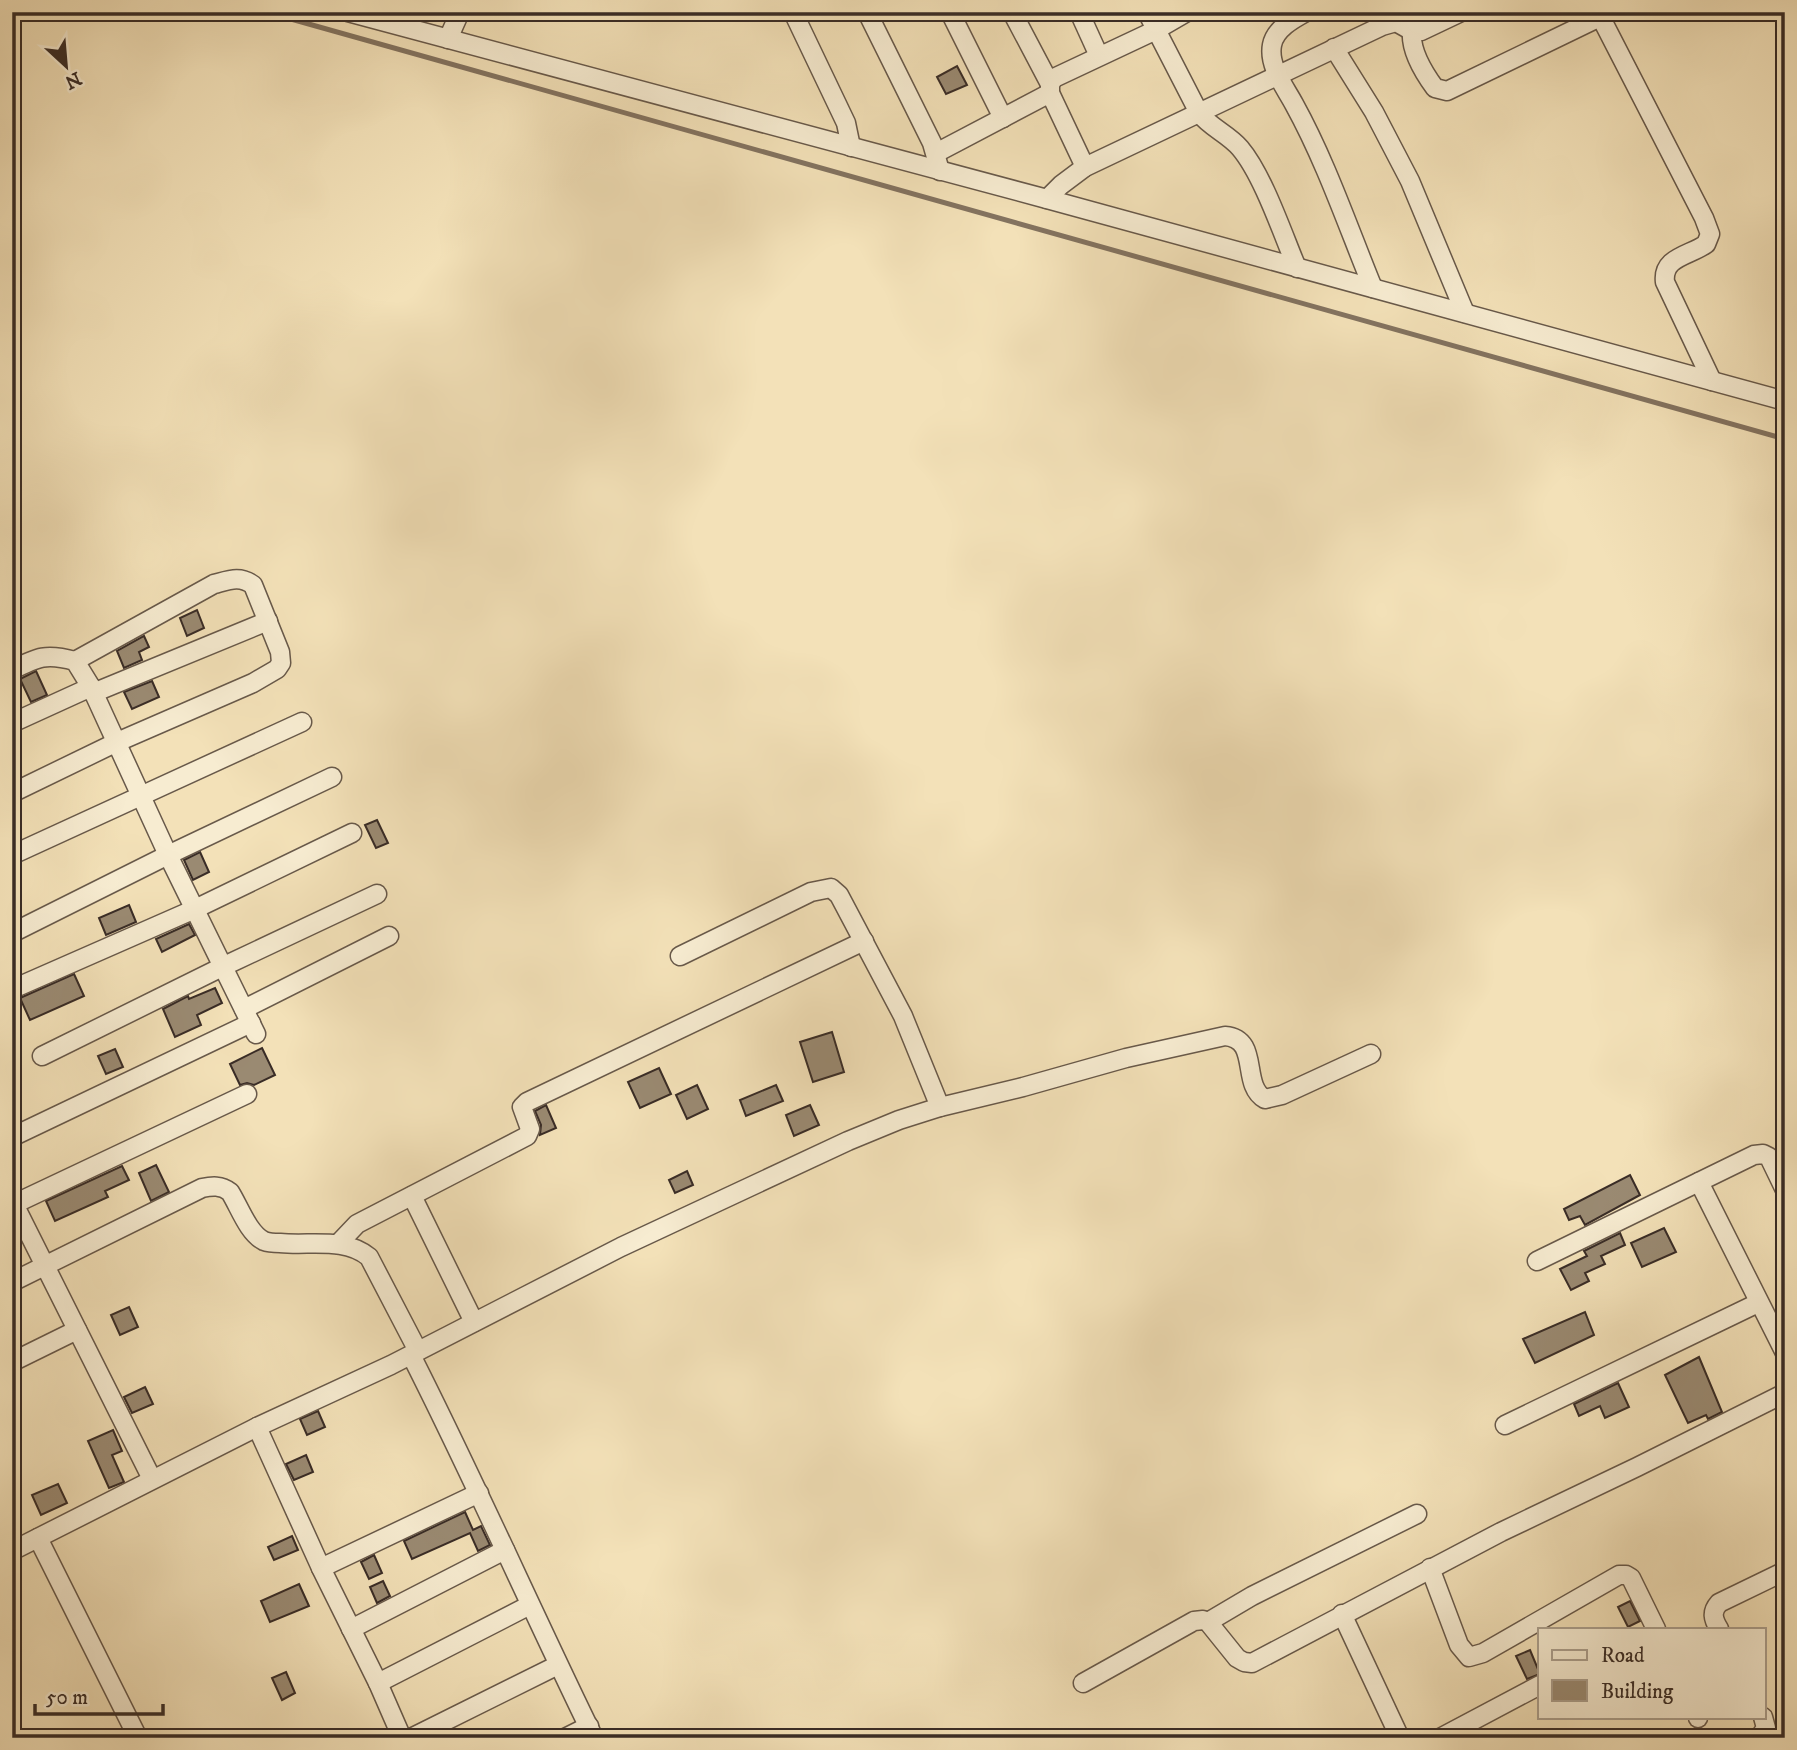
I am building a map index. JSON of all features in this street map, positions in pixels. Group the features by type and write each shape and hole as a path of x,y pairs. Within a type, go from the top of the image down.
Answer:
{"street":[{"path":"348,12 851,147 938,162 1046,199 1785,401"},
{"path":"448,39 460,12"},
{"path":"793,12 846,123 851,147"},
{"path":"867,12 938,162"},
{"path":"950,12 1003,118"},
{"path":"1013,12 1085,167"},
{"path":"1079,12 1099,56"},
{"path":"1147,12 1199,113 1208,124 1232,140 1248,160 1297,268"},
{"path":"938,162 1050,88 1061,73 1156,30 1187,12"},
{"path":"1306,12 1286,24 1275,35 1271,47 1278,75 1309,133 1373,288"},
{"path":"1046,199 1085,167 1391,22 1399,23 1412,31 1421,31 1461,12"},
{"path":"1412,31 1414,49 1431,83 1435,88 1447,91 1599,15 1710,234 1706,244 1672,261 1664,273 1665,282 1712,382"},
{"path":"1334,48 1374,111 1410,181 1465,313"},
{"path":"12,670 46,656 75,661 214,584 233,579 245,579 253,585 280,652 281,663 277,669 253,683 116,743 12,793"},
{"path":"12,723 268,621"},
{"path":"75,661 92,690 168,855 250,1022"},
{"path":"12,855 302,722"},
{"path":"12,933 332,777"},
{"path":"15,988 195,909 352,833"},
{"path":"680,956 811,892 831,888 839,895 903,1016 940,1107"},
{"path":"42,1056 377,894"},
{"path":"12,1136 250,1022 389,936"},
{"path":"338,1244 357,1224 527,1136 530,1129 522,1107 530,1100 864,941"},
{"path":"12,1551 257,1427 415,1353 621,1247 899,1120 1139,1055 1225,1036 1242,1042 1246,1048 1255,1089 1265,1099 1282,1096 1371,1054"},
{"path":"152,1479 13,1203 247,1094"},
{"path":"1537,1261 1755,1155 1763,1154 1769,1157 1785,1190"},
{"path":"1699,1181 1785,1353"},
{"path":"12,1282 202,1188 213,1186 225,1188 230,1192 252,1229 265,1242 352,1245 369,1257 558,1665 592,1732 565,1738"},
{"path":"412,1196 474,1322"},
{"path":"1505,1425 1759,1303"},
{"path":"12,1362 77,1330"},
{"path":"1083,1683 1194,1620 1208,1622 1237,1658 1252,1662 1430,1568 1785,1393"},
{"path":"257,1427 402,1738"},
{"path":"321,1568 479,1493"},
{"path":"1208,1622 1252,1596 1417,1514"},
{"path":"38,1538 138,1738"},
{"path":"351,1629 505,1550"},
{"path":"1430,1568 1459,1645 1469,1657 1483,1653 1619,1575 1631,1578 1656,1628"},
{"path":"1718,1628 1713,1616 1714,1608 1719,1603 1785,1571"},
{"path":"378,1683 530,1605"},
{"path":"1342,1614 1400,1738"},
{"path":"411,1738 558,1665"},
{"path":"1440,1738 1538,1686"},
{"path":"1759,1738 1766,1728 1763,1718"}],"building":[{"path":"957,66 967,85 946,94 937,77"},
{"path":"197,610 204,628 187,636 180,618"},
{"path":"144,636 149,647 139,652 142,660 124,668 117,651"},
{"path":"36,671 47,695 31,702 20,679"},
{"path":"152,681 159,697 132,709 124,692"},
{"path":"377,820 388,843 376,848 365,825"},
{"path":"200,852 209,872 193,880 184,860"},
{"path":"129,905 136,922 106,935 99,918"},
{"path":"189,924 195,935 162,952 156,939"},
{"path":"74,974 84,996 30,1020 20,998"},
{"path":"215,988 222,1003 197,1015 201,1025 175,1037 163,1009 188,996 189,999"},
{"path":"832,1032 844,1072 813,1082 800,1042"},
{"path":"262,1048 275,1075 254,1085 240,1085 230,1064"},
{"path":"115,1049 123,1067 106,1074 98,1056"},
{"path":"659,1068 671,1094 640,1108 628,1082"},
{"path":"697,1085 708,1109 687,1119 676,1095"},
{"path":"776,1085 783,1101 746,1116 740,1100"},
{"path":"546,1105 556,1128 540,1135 541,1125 535,1111"},
{"path":"810,1105 819,1125 794,1136 786,1115"},
{"path":"156,1165 169,1192 151,1201 139,1173"},
{"path":"122,1166 129,1180 105,1191 108,1197 55,1221 46,1201"},
{"path":"687,1171 693,1185 675,1193 669,1180"},
{"path":"1630,1175 1640,1195 1585,1225 1580,1216 1569,1220 1564,1209"},
{"path":"1664,1228 1676,1252 1642,1267 1631,1243"},
{"path":"1620,1233 1625,1245 1601,1256 1605,1264 1585,1273 1589,1281 1571,1290 1560,1269 1587,1256 1584,1251"},
{"path":"129,1307 138,1327 120,1335 111,1315"},
{"path":"1585,1312 1594,1335 1535,1363 1523,1339"},
{"path":"1699,1357 1722,1412 1708,1419 1706,1415 1688,1423 1665,1375"},
{"path":"1618,1383 1629,1407 1605,1418 1600,1406 1579,1416 1574,1404"},
{"path":"145,1387 153,1404 132,1413 124,1397"},
{"path":"318,1411 325,1427 307,1435 300,1419"},
{"path":"113,1430 122,1451 112,1455 124,1482 109,1488 88,1441"},
{"path":"306,1455 313,1472 294,1480 286,1464"},
{"path":"58,1484 67,1503 41,1515 32,1495"},
{"path":"465,1512 473,1530 481,1526 490,1545 478,1551 470,1533 412,1559 404,1541"},
{"path":"292,1536 298,1550 274,1560 268,1547"},
{"path":"374,1555 382,1573 369,1579 361,1562"},
{"path":"383,1581 390,1596 377,1603 370,1587"},
{"path":"299,1584 309,1606 270,1622 261,1601"},
{"path":"1630,1601 1640,1621 1628,1627 1618,1607"},
{"path":"1530,1650 1538,1675 1527,1679 1516,1656"},
{"path":"286,1672 295,1693 282,1700 272,1678"}],"waterway":[{"path":"266,12 1785,439"}]}
